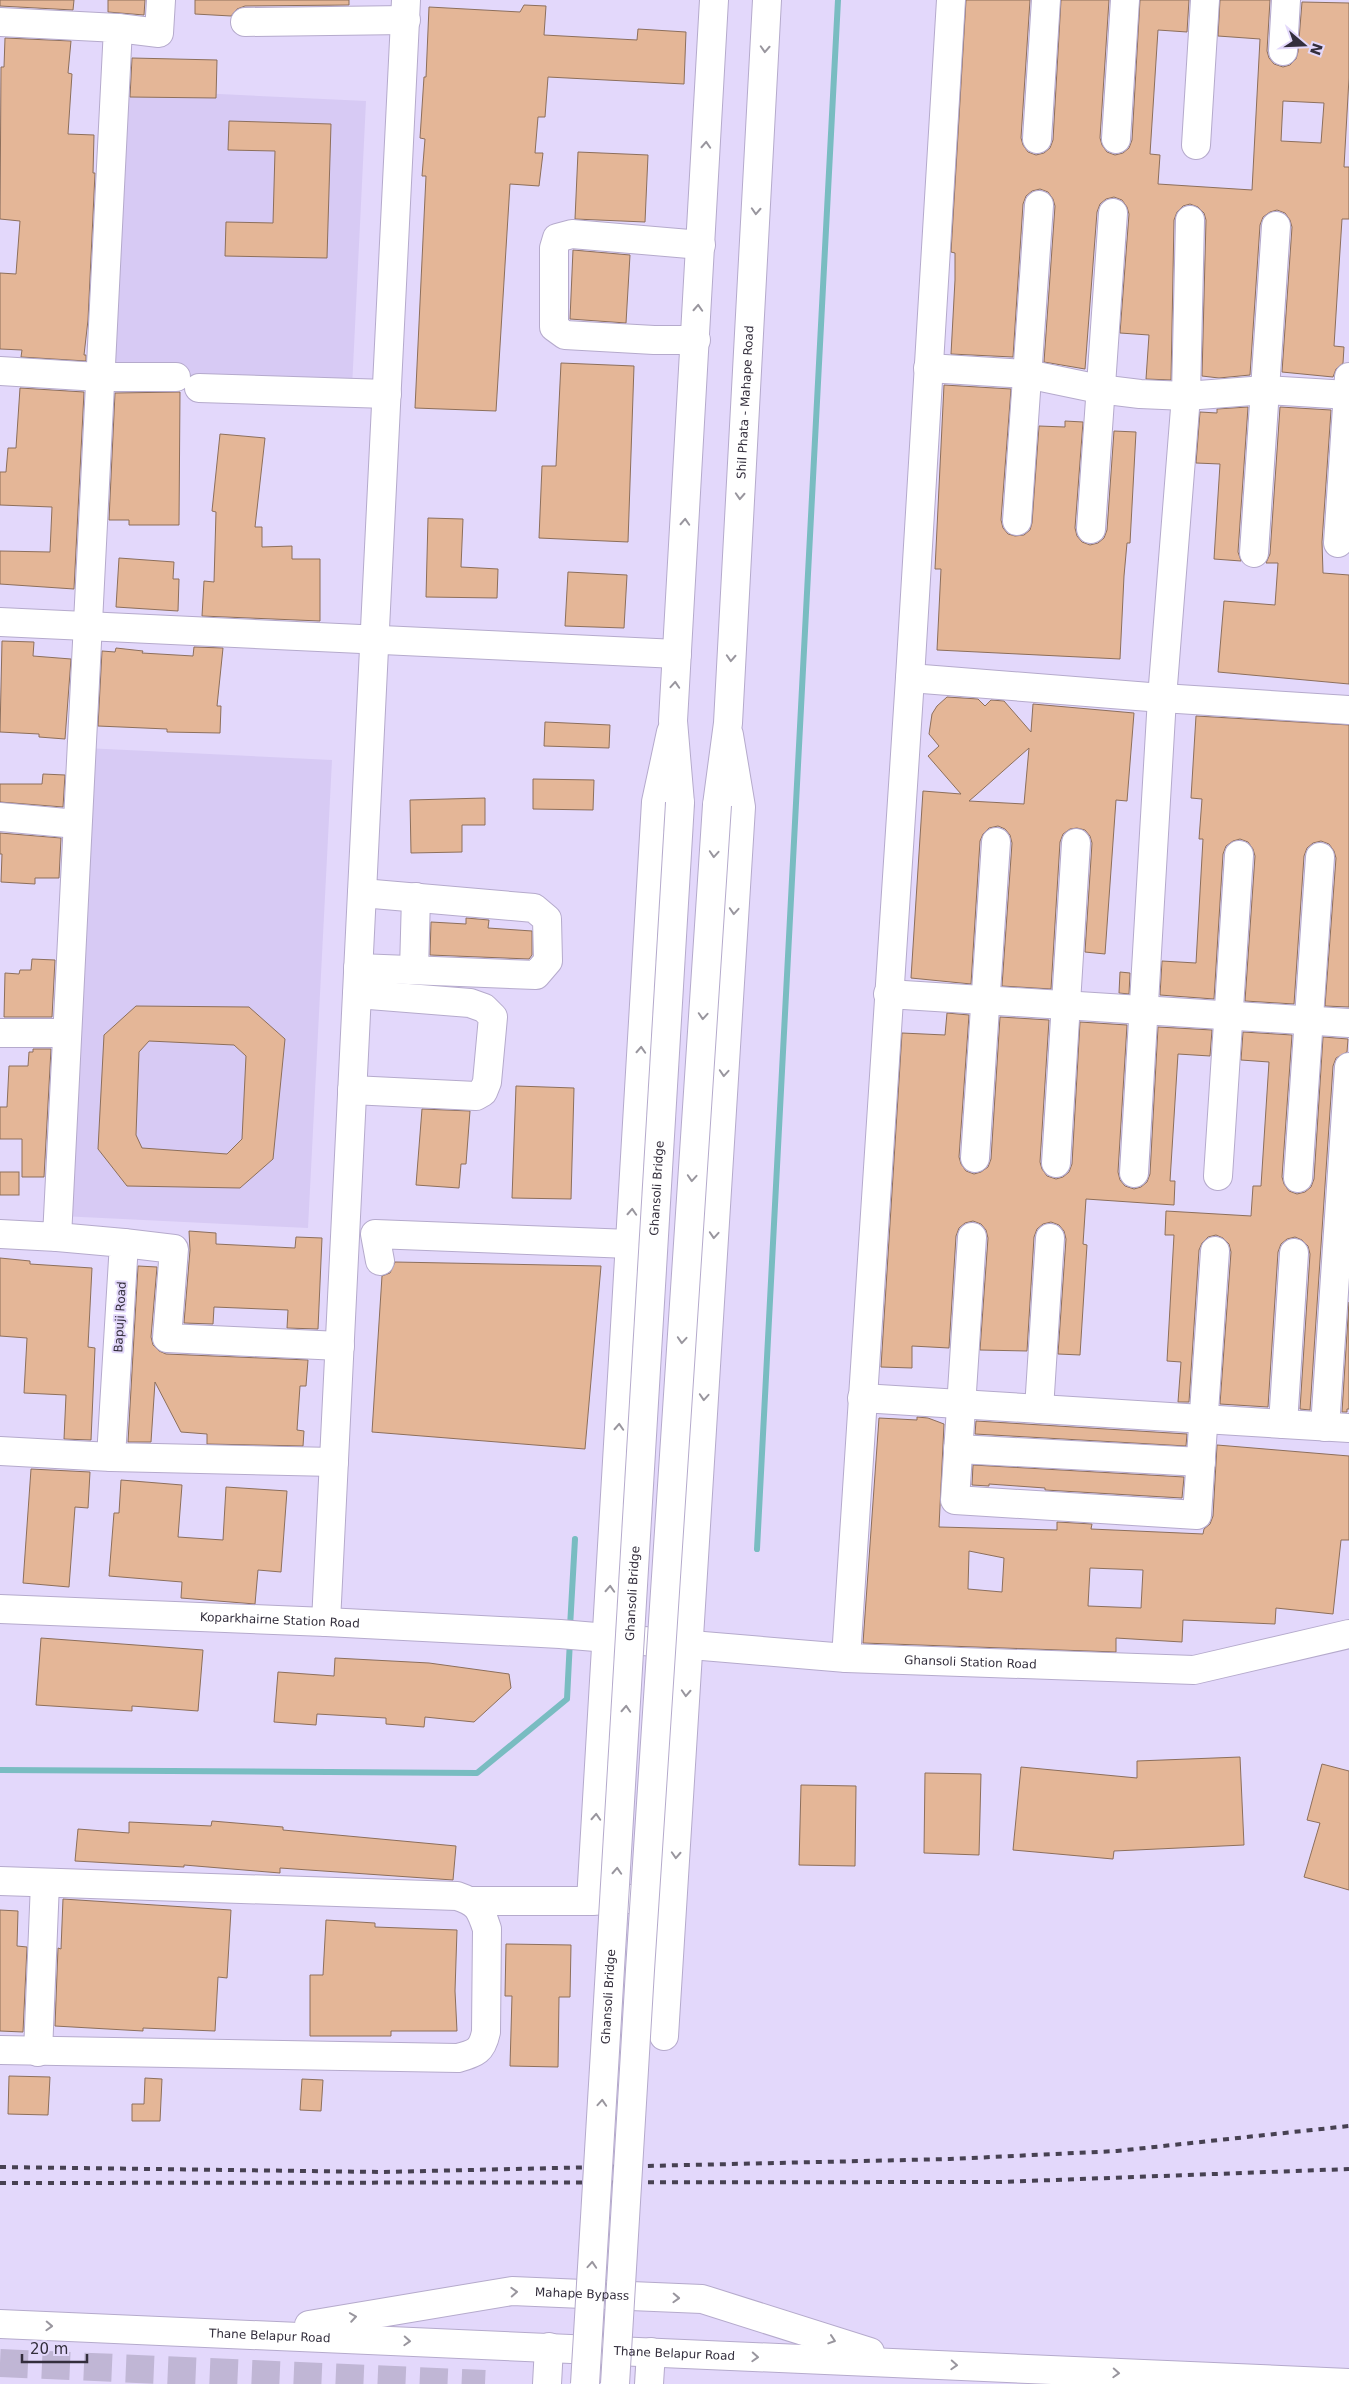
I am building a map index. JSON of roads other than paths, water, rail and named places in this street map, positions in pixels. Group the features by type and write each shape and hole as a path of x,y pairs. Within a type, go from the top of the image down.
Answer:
{"street":[{"path":"0,22 118,28 159,33 161,0"},
{"path":"591,1901 598,1637 630,1244 656,802 673,721 714,0"},
{"name":"Shil Phata - Mahape Road","path":"615,2384 642,1941 717,805 728,723 767,0"},
{"path":"846,1658 910,678 951,0"},
{"path":"1037,139 1046,0"},
{"path":"1116,139 1125,0"},
{"path":"1196,144 1205,0"},
{"path":"1283,51 1286,0"},
{"path":"244,22 406,10 326,1622"},
{"path":"57,1238 118,28"},
{"path":"1017,521 1039,205"},
{"path":"1091,530 1099,389 1113,213"},
{"path":"1134,1173 1162,698 1186,396 1190,220"},
{"path":"1254,553 1276,226"},
{"path":"696,340 654,340 565,335 554,327 554,248 557,238 572,234 701,245"},
{"path":"928,368 1027,374 1099,389 1186,396 1265,390 1349,389 1338,543"},
{"path":"0,371 387,394"},
{"path":"0,622 677,654"},
{"path":"910,678 1162,698 1349,710"},
{"name":"Ghansoli Bridge","path":"585,2384 680,803 673,721"},
{"path":"664,2036 741,807 728,723"},
{"path":"0,817 77,824"},
{"path":"975,1158 996,842"},
{"path":"1056,1163 1076,843"},
{"path":"1218,1176 1239,855"},
{"path":"1298,1178 1320,857"},
{"path":"358,981 414,970 536,975 548,961 547,919 534,908 362,893"},
{"path":"414,970 416,897"},
{"path":"352,1090 476,1096 483,1092 487,1082 493,1017 484,1008 470,1003 358,981"},
{"path":"888,994 1349,1023"},
{"path":"0,1033 66,1033"},
{"path":"862,1398 1337,1428 1349,1067"},
{"path":"0,1234 174,1249 167,1338 340,1346"},
{"path":"380,1261 376,1234 630,1244"},
{"path":"972,1236 955,1500 1197,1515 1215,1251"},
{"path":"1039,1409 1050,1238"},
{"name":"Bapuji Road","path":"111,1456 124,1244"},
{"path":"1283,1424 1294,1253"},
{"path":"958,1450 1201,1462"},
{"path":"0,1451 185,1459 333,1470"},
{"path":"218,1473 333,1470"},
{"name":"Koparkhairne Station Road","path":"0,1610 326,1622 598,1637"},
{"name":"Ghansoli Station Road","path":"598,1637 846,1658 1194,1670 1349,1634"},
{"path":"0,1881 457,1896 473,1901 591,1901 674,1896"},
{"path":"38,2052 45,1883"},
{"path":"0,2050 458,2058 474,2054 484,2043 486,2032 487,1929 482,1913 473,1901"},
{"name":"Mahape Bypass","path":"253,2334 512,2291 702,2299 905,2363"},
{"name":"Thane Belapur Road","path":"0,2324 1349,2383"},
{"path":"547,2384 549,2347"},
{"path":"649,2384 651,2352"}],"waterway":[{"path":"757,1549 838,0"},
{"path":"570,1627 575,1539"},
{"path":"0,1770 477,1773 567,1699 570,1640"}],"tunnel":[{"path":"0,2363 485,2384"}],"railway":[{"path":"0,2167 382,2172 950,2159 1117,2151 1349,2126"},
{"path":"0,2183 1000,2182 1349,2169"}]}
